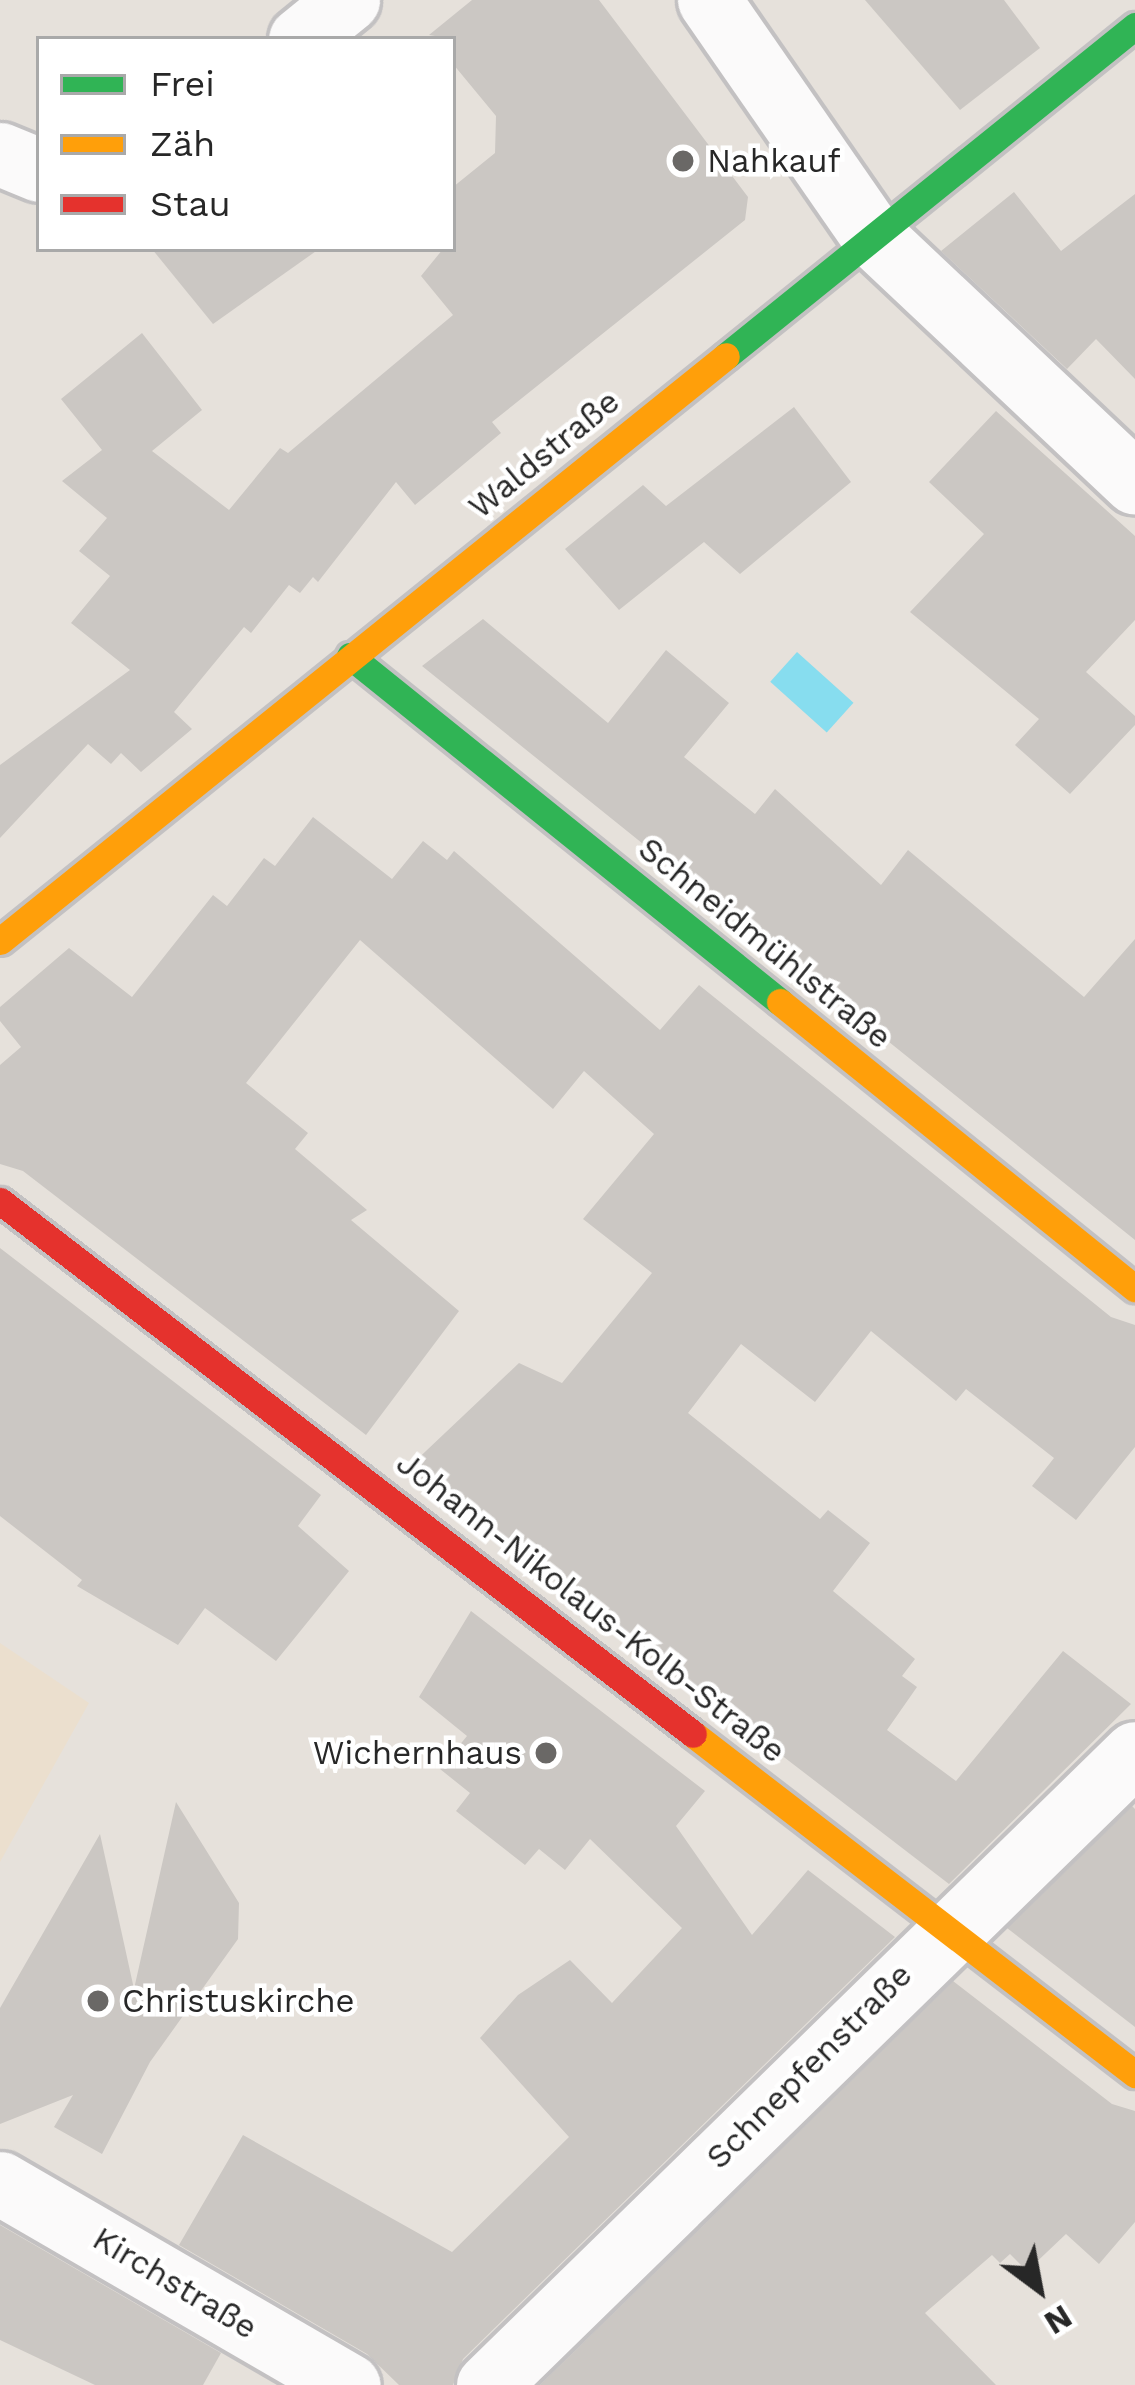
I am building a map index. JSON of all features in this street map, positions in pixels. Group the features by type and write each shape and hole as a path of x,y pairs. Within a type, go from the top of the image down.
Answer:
{"street":[{"path":"304,36 348,0"},
{"path":"710,0 872,235 1135,483"},
{"name":"Waldstraße","path":"0,941 872,235 1124,48"},
{"path":"0,154 36,169"},
{"name":"Schneidmühlstraße","path":"350,656 1135,1288"},
{"name":"Johann-Nikolaus-Kolb-Straße","path":"0,1201 1135,2074"},
{"name":"Schnepfenstraße","path":"488,2385 948,1928 1135,1753"},
{"name":"Kirchstraße","path":"0,2183 349,2385"}],"shaded area":[{"path":"0,1643 89,1703 0,1862"}],"water":[{"path":"797,652 853,703 827,733 770,682"}],"building":[{"path":"472,0 599,0 748,197 745,220 492,422 501,433 415,505 396,482 318,582 313,577 300,593 289,585 251,633 244,627 174,712 192,729 141,772 121,753 111,764 88,744 0,838 0,765 130,670 71,623 110,576 79,551 107,518 62,481 102,450 61,399 142,333 202,410 152,451 229,510 280,448 288,453 453,315 421,276 441,252 456,252 456,185 495,153 496,116 456,68 456,36 429,35"},
{"path":"865,0 1004,0 1040,48 960,110"},
{"path":"1014,192 1061,251 1135,194 1135,379 1096,339 1067,369 941,251"},
{"path":"154,252 315,252 213,324"},
{"path":"794,407 851,482 740,574 704,542 619,610 565,549 643,485 666,506"},
{"path":"996,411 1135,536 1135,620 1086,672 1135,716 1135,725 1070,794 1015,745 1039,719 910,612 984,534 929,482"},
{"path":"483,619 608,723 666,650 729,703 684,757 755,814 775,789 881,885 908,850 1084,997 1135,939 1135,1240 422,666"},
{"path":"313,817 392,879 423,841 447,860 454,851 660,1030 699,985 1111,1317 1135,1325 1135,1447 1076,1520 1032,1486 1054,1458 966,1389 956,1401 871,1331 815,1402 741,1344 688,1413 820,1519 828,1510 870,1543 833,1591 915,1659 902,1676 917,1687 887,1730 956,1781 1063,1651 1131,1704 949,1884 408,1468 519,1363 562,1383 652,1273 583,1219 654,1134 584,1071 553,1109 360,940 246,1083 308,1133 295,1149 367,1210 351,1220 459,1311 366,1435 23,1171 0,1164 0,1065 21,1047 0,1021 0,1007 69,948 132,997 213,895 227,906 264,858 275,866"},
{"path":"0,1248 321,1495 298,1526 349,1571 276,1661 205,1608 178,1645 77,1586 82,1580 0,1516"},
{"path":"471,1611 705,1791 676,1826 752,1935 808,1870 895,1937 463,2359 453,2385 399,2385 367,2354 179,2245 243,2135 452,2252 569,2137 480,2038 518,1995 570,1960 612,2003 682,1928 590,1839 565,1870 539,1849 525,1865 456,1811 470,1793 440,1769 467,1736 419,1697"},
{"name":"Christuskirche","path":"176,1802 239,1903 238,1939 150,2062 102,2154 54,2127 73,2095 0,2124 0,2008 100,1834 134,1989"},
{"path":"1132,1806 1135,1809 1135,2027 1007,1928"},
{"path":"953,1981 1112,2104 1135,2111 1135,2222 1099,2264 1066,2234 1027,2271 1010,2254 1000,2263 992,2255 925,2313 996,2385 540,2385"},
{"path":"0,2225 221,2353 203,2385 95,2385 0,2340"}],"traffic: fast":[{"path":"726,356 1135,26"},
{"path":"350,656 780,1002"}],"traffic: slow":[{"path":"0,941 726,356"},
{"path":"780,1002 1135,1288"},
{"path":"693,1734 1135,2074"}],"traffic: jam":[{"path":"0,1201 693,1734"}],"place":[{"name":"Nahkauf","path":"683,161"},
{"name":"Wichernhaus","path":"546,1753"},
{"name":"Christuskirche","path":"98,2001"}]}
